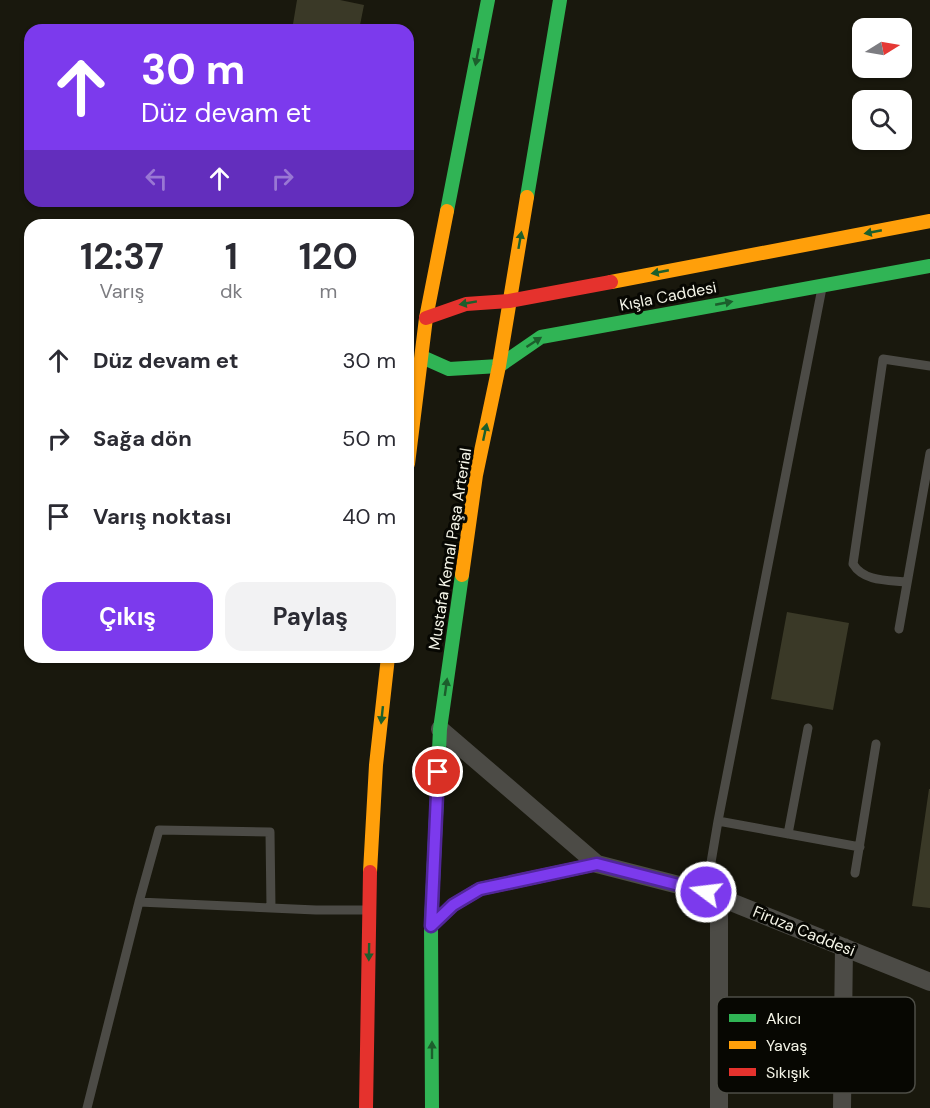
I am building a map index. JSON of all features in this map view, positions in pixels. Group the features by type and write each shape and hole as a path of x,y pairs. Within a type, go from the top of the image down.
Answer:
{"main road":[{"path":"414,418 426,318 488,0"},
{"name":"Mustafa Kemal Paşa Arterial","path":"432,1108 431,926 440,729 476,475 499,366 560,0"},
{"path":"426,318 454,306 482,301 509,301 930,221"},
{"name":"Kışla Caddesi","path":"499,366 540,337 930,266"},
{"path":"422,357 449,369 499,366"},
{"path":"366,1108 369,910 376,765 387,663"},
{"path":"431,926 453,905 480,889 597,864"}],"street":[{"name":"Firuza Caddesi","path":"440,729 597,864 712,895 930,982"},
{"path":"712,895 717,1047"},
{"path":"843,997 844,947"},
{"path":"719,1093 719,1108"},
{"path":"842,1093 842,1108"}],"lane":[{"path":"712,895 712,863 718,821 823,284"},
{"path":"907,582 864,577 857,572 853,564 883,359 930,366"},
{"path":"899,629 930,453"},
{"path":"788,834 808,728"},
{"path":"855,873 876,744"},
{"path":"718,821 860,847"},
{"path":"87,1108 159,830 270,831 271,908"},
{"path":"139,902 369,910"}],"building":[{"path":"297,0 340,0 364,5 360,24 293,24"},
{"path":"787,612 849,623 833,710 771,699"},
{"path":"930,789 930,908 912,906"}],"traffic: fast":[{"path":"447,211 488,0"},
{"path":"527,197 560,0"},
{"path":"422,357 449,369 499,366 541,337 930,266"},
{"path":"432,1108 431,926 440,729 462,575"}],"traffic: slow":[{"path":"462,575 476,475 499,366 527,197"},
{"path":"414,415 426,318 447,211"},
{"path":"611,282 930,221"},
{"path":"370,872 376,765 387,663"}],"traffic: jam":[{"path":"426,318 466,304 509,301 611,282"},
{"path":"431,926 453,905 480,889 597,864"},
{"path":"366,1108 370,872"}],"route":[{"path":"438,772 431,926 453,905 480,889 597,864 706,892"}]}
